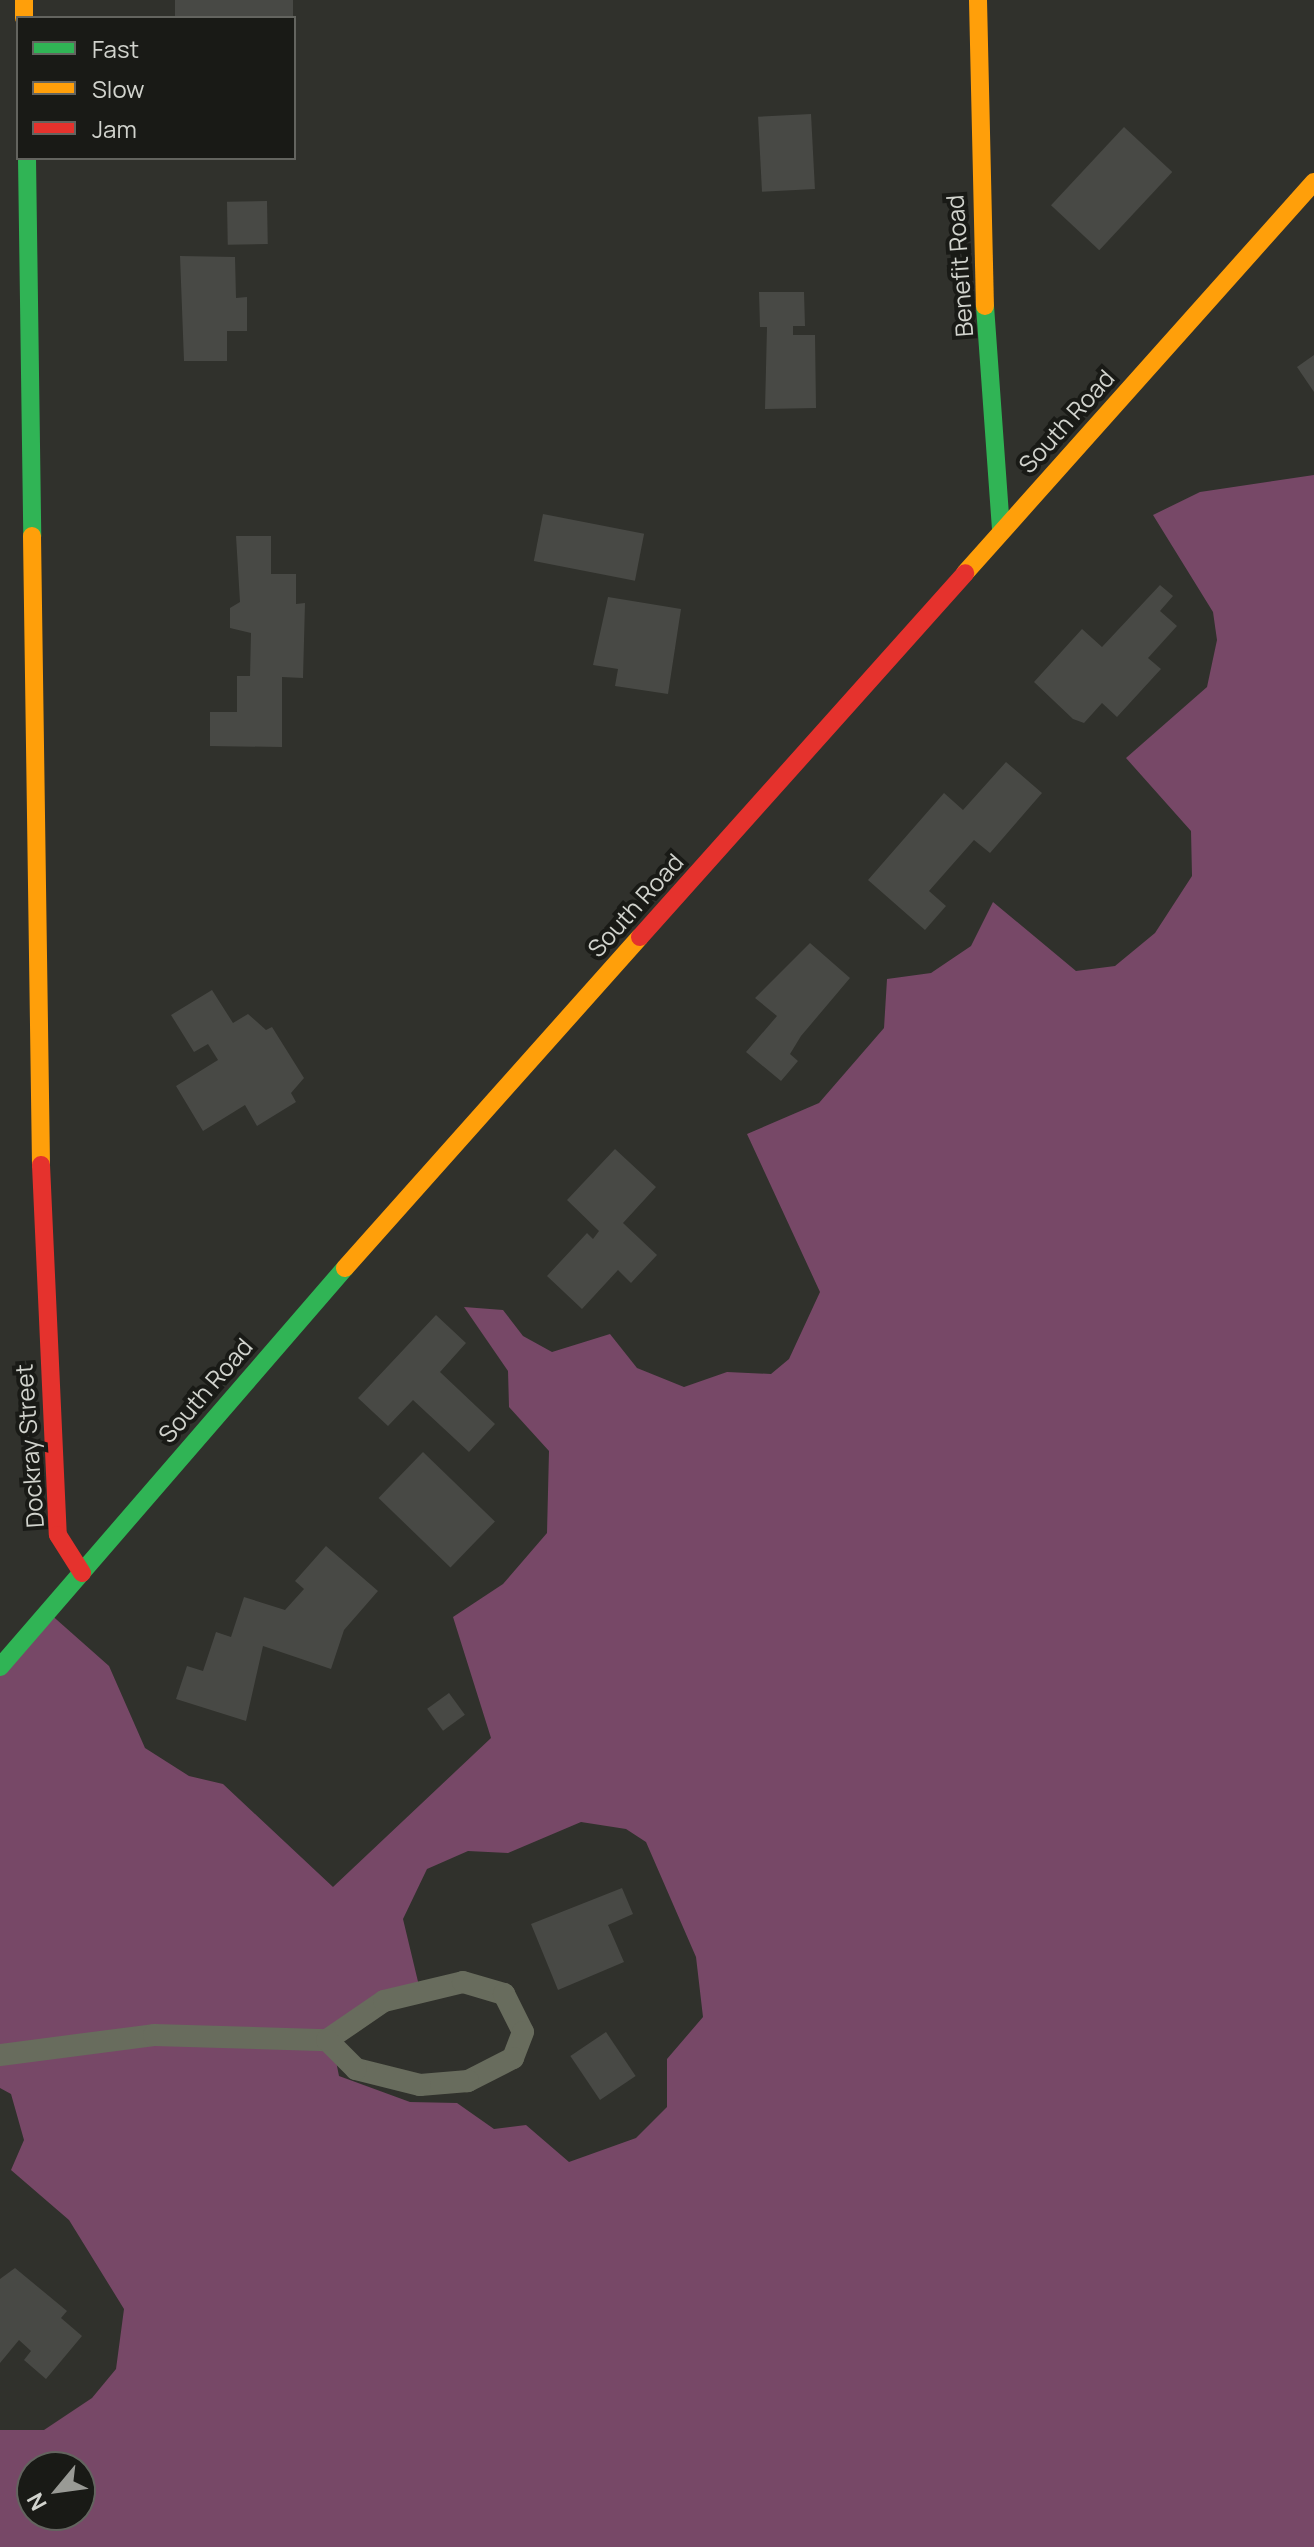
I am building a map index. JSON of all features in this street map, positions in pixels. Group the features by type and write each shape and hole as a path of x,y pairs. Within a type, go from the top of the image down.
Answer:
{"street":[{"name":"Benefit Road","path":"978,0 977,201 1001,529"},
{"name":"Dockray Street","path":"27,160 43,1304 58,1535 82,1573"},
{"name":"South Road","path":"0,1667 201,1429 1001,529 1314,182"}],"lane":[{"path":"0,2055 154,2035 327,2040 384,2001 463,1982 504,1994 523,2032 513,2058 468,2081 420,2085 356,2069 327,2040"}],"shaded area":[{"path":"1314,475 1314,2547 0,2547 0,2430 44,2430 92,2398 116,2369 124,2309 69,2220 11,2170 24,2140 11,2094 0,2088 0,1662 48,1612 109,1666 145,1748 189,1776 223,1784 333,1887 491,1738 453,1617 503,1584 547,1533 549,1451 509,1407 508,1371 464,1307 503,1310 523,1336 552,1352 610,1334 637,1368 684,1387 727,1372 771,1374 789,1359 820,1292 747,1134 819,1103 884,1028 887,979 931,973 971,946 993,902 1076,971 1115,966 1155,933 1192,876 1191,831 1126,758 1207,687 1217,640 1213,612 1153,515 1200,492","holes":["581,1822 626,1829 646,1842 696,1957 703,2017 667,2059 667,2107 636,2138 569,2162 526,2125 494,2129 457,2103 410,2102 339,2076 333,2046 420,1990 403,1919 427,1869 468,1851 508,1853"]}],"building":[{"path":"175,0 293,0 293,16 175,16"},
{"path":"811,114 815,189 762,192 758,117"},
{"path":"1124,127 1172,172 1099,250 1051,205"},
{"path":"267,201 268,244 228,245 227,202"},
{"path":"180,256 235,257 236,298 247,297 247,331 227,331 227,361 184,361"},
{"path":"759,292 804,292 805,326 793,326 793,335 815,335 816,408 765,409 767,327 760,327"},
{"path":"1314,355 1314,392 1297,367"},
{"path":"543,514 644,534 635,581 534,561"},
{"path":"236,536 271,536 271,574 296,574 296,604 305,603 303,678 282,677 282,747 210,746 210,712 237,712 237,676 250,676 251,633 230,628 230,608 240,602"},
{"path":"1160,585 1173,596 1160,611 1177,626 1148,658 1161,669 1117,717 1102,703 1084,723 1073,719 1034,682 1082,629 1102,647"},
{"path":"608,597 681,609 668,694 615,686 618,669 593,665"},
{"path":"1006,762 1042,793 990,853 974,840 929,891 946,906 925,930 868,880 944,793 963,810"},
{"path":"810,943 850,978 801,1036 790,1054 798,1061 781,1081 746,1052 777,1016 755,998"},
{"path":"212,990 233,1023 248,1014 266,1030 272,1027 304,1078 291,1093 296,1102 257,1126 245,1105 203,1131 176,1086 218,1060 208,1044 194,1052 171,1015"},
{"path":"615,1149 656,1187 623,1223 657,1255 631,1283 618,1270 582,1309 547,1276 587,1233 593,1239 599,1231 567,1200"},
{"path":"436,1315 466,1343 440,1372 495,1424 469,1452 413,1400 388,1426 358,1398"},
{"path":"423,1452 495,1521 450,1568 379,1498"},
{"path":"326,1546 378,1591 344,1630 331,1669 263,1646 246,1721 176,1699 187,1666 203,1671 216,1632 231,1637 244,1597 285,1610 304,1589 295,1581"},
{"path":"449,1693 465,1715 443,1731 427,1709"},
{"path":"622,1888 633,1914 608,1925 624,1962 558,1990 531,1924"},
{"path":"606,2032 636,2076 600,2100 570,2056"},
{"path":"15,2268 67,2311 61,2318 82,2336 46,2379 24,2360 31,2351 19,2340 0,2363 0,2279"}],"traffic: fast":[{"path":"27,160 32,536"},
{"path":"985,306 1001,529"},
{"path":"0,1667 345,1268"}],"traffic: slow":[{"path":"24,0 24,16"},
{"path":"978,0 985,306"},
{"path":"965,573 1314,182"},
{"path":"32,536 41,1165"},
{"path":"345,1268 640,937"}],"traffic: jam":[{"path":"640,937 965,573"},
{"path":"41,1165 58,1535 82,1573"}]}
